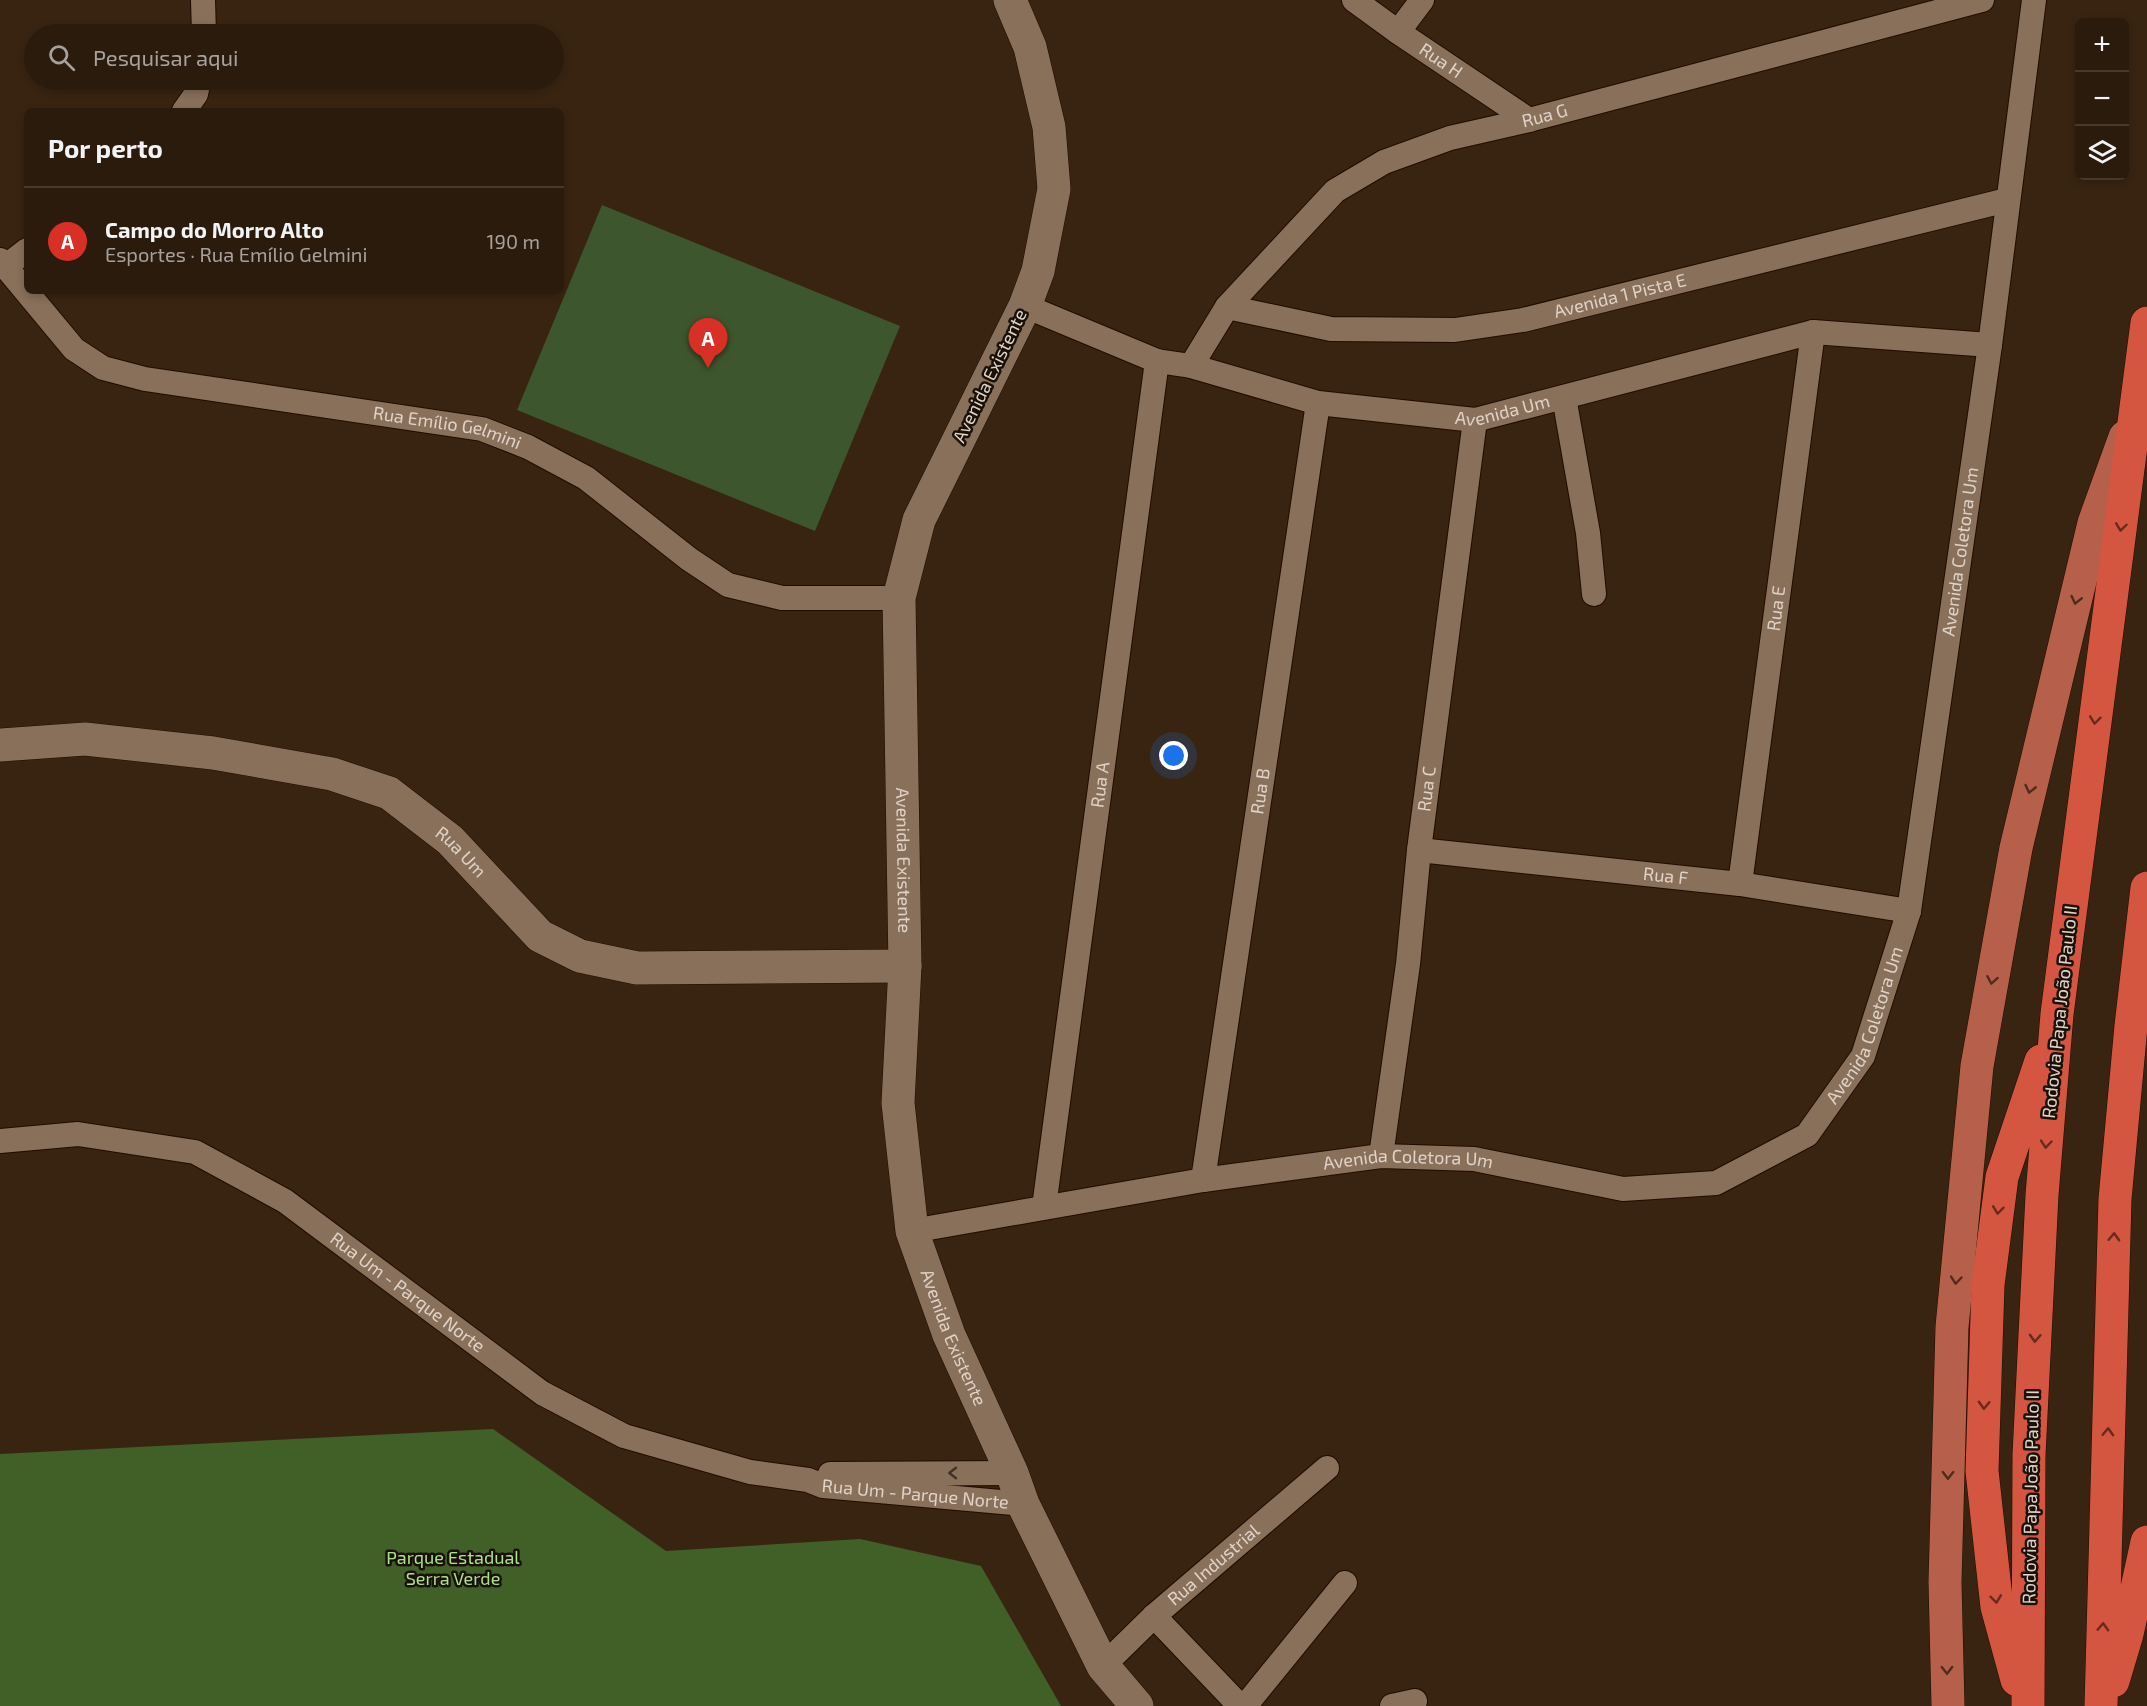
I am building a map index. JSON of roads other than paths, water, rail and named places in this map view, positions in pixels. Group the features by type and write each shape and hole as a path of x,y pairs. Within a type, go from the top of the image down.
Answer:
{"highway":[{"name":"Rodovia Papa João Paulo II","path":"2026,1706 2029,1455 2042,1195 2057,1014 2147,323"},
{"path":"2101,1706 2115,1199 2147,888"},
{"path":"2026,1706 1997,1607 1982,1471 1988,1286 2002,1177 2057,1014"},
{"path":"2131,1026 2147,1121"},
{"path":"2105,1706 2127,1634 2147,1542"}],"main road":[{"path":"1948,1706 1945,1582 1952,1327 1977,1066 2016,849 2091,535 2137,404"}],"street":[{"path":"203,0 204,24"},
{"name":"Avenida Existente","path":"1010,0 1033,59 1048,127 1054,189 1038,272 1025,306 919,520 899,598 905,966 898,1103 912,1231 949,1335 1012,1473 1023,1504 1103,1666 1137,1706"},
{"name":"Rua H","path":"1354,0 1529,120"},
{"path":"1398,32 1422,0"},
{"name":"Rua G","path":"1191,366 1227,307 1335,191 1384,162 1450,138 1529,120 1982,0"},
{"name":"Avenida Coletora Um","path":"912,1231 1203,1180 1381,1156 1474,1159 1623,1189 1716,1183 1807,1135 1863,1056 1909,911 1990,345 2034,0"},
{"path":"186,108 197,90"},
{"name":"Avenida 1 Pista E","path":"1227,307 1331,328 1455,330 1523,320 2007,200"},
{"path":"3,264 24,252"},
{"name":"Rua Emílio Gelmini","path":"3,264 24,289"},
{"name":"Rua Emílio Gelmini","path":"28,294 75,349 103,368 145,379 482,429 528,447 586,478 689,559 728,585 783,598 899,598"},
{"name":"Avenida Um","path":"1025,306 1156,361 1191,366 1318,403 1475,420 1813,333 1990,345"},
{"name":"Rua E","path":"1740,884 1813,333"},
{"name":"Rua A","path":"1044,1207 1156,361"},
{"path":"1564,397 1588,533 1594,594"},
{"name":"Rua B","path":"1203,1180 1318,403"},
{"name":"Rua C","path":"1381,1156 1408,964 1419,850 1475,420"},
{"name":"Rua Um","path":"0,745 86,739 213,753 332,774 389,793 450,840 540,936 580,956 637,968 905,966"},
{"name":"Rua F","path":"1419,850 1740,884 1909,911"},
{"name":"Rua Um - Parque Norte","path":"0,1142 78,1134 195,1152 285,1201 542,1393 624,1436 750,1472 808,1480 823,1486 1023,1504"},
{"name":"Rua Industrial","path":"1103,1666 1154,1616 1327,1468"},
{"name":"Rua Um - Parque Norte","path":"808,1480 837,1473 1012,1473"},
{"path":"1245,1706 1345,1583"},
{"path":"1154,1616 1240,1706"}],"place":[{"name":"Campo do Morro Alto","path":"708,368"}],"park label":[{"name":"Parque Estadual Serra Verde","path":"453,1568"}]}
